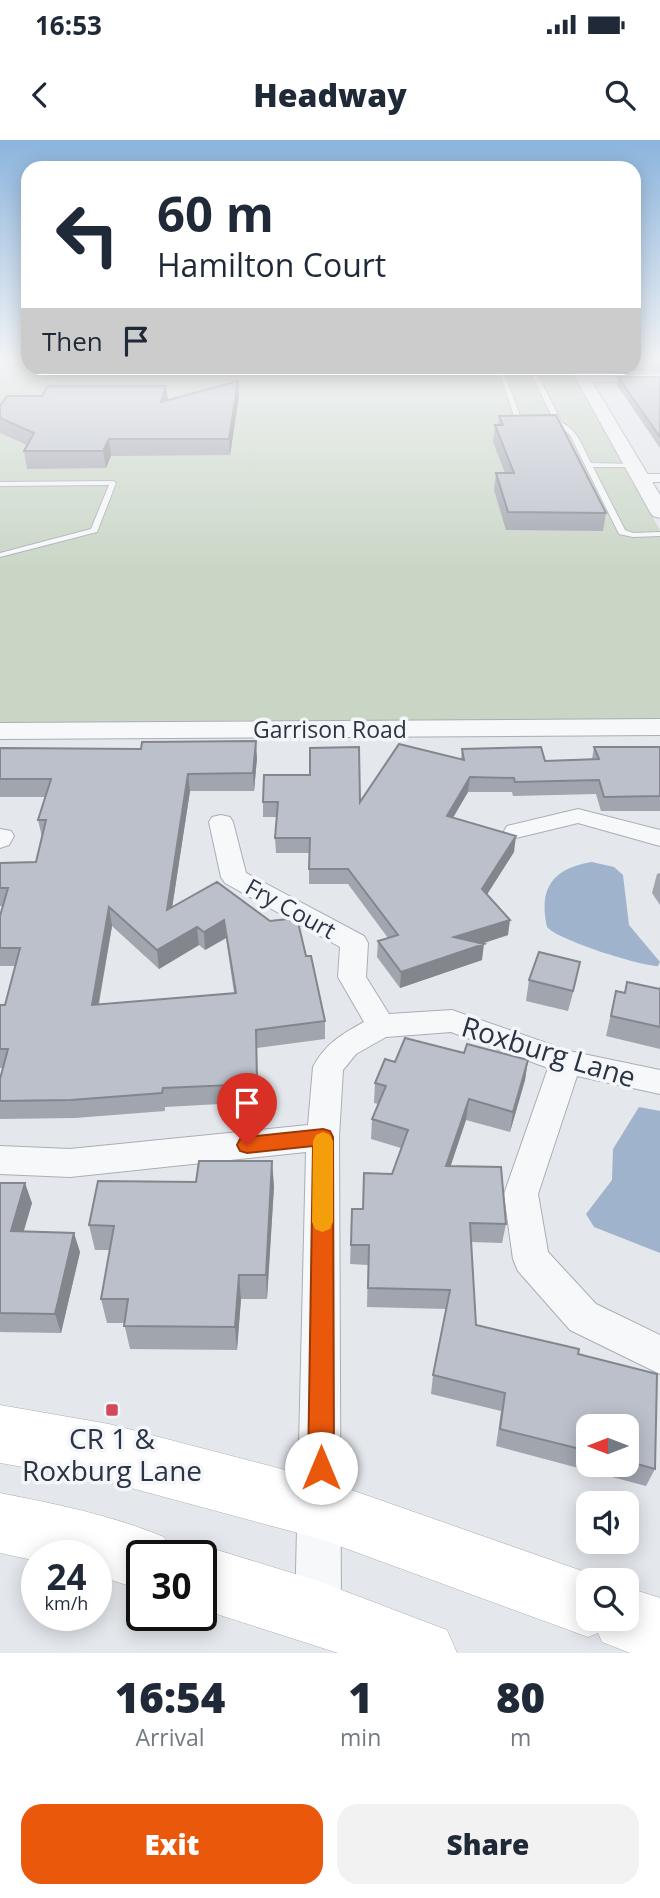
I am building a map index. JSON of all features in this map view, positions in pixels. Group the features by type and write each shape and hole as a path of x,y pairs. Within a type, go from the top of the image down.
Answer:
{"main road":[{"path":"0,1434 109,1453 320,1509 576,1601"},
{"path":"0,1523 86,1542 126,1554"},
{"path":"217,1582 318,1613 424,1653"},
{"path":"639,1624 660,1631"}],"street":[{"path":"612,429 660,512"},
{"path":"636,471 660,478"},
{"name":"Garrison Road","path":"0,731 660,727"},
{"path":"516,831 578,816 660,838"},
{"name":"Fry Court","path":"221,822 234,877 354,943 352,977 381,1026"},
{"name":"Roxburg Lane","path":"318,1613 323,1137 328,1067 345,1046 381,1026 452,1021 566,1062 660,1082"},
{"path":"566,1062 522,1194 531,1259 583,1317 660,1355"},
{"path":"0,1160 70,1163 323,1137"}],"lane":[{"path":"567,429 620,530 633,536 660,534"},
{"path":"588,465 636,471"},
{"path":"0,484 113,483 94,530 0,555"}],"green space":[{"path":"0,429 604,429 660,530 660,721 0,725"}],"water":[{"path":"592,862 614,867 623,875 629,925 660,962 658,966 600,951 566,939 547,927 545,901 552,882 568,869"},
{"path":"639,1107 660,1111 660,1253 594,1227 586,1214 612,1180 613,1149"}],"building":[{"path":"24,429 231,429 229,439 109,439 103,451 24,451 34,433"},
{"path":"496,429 563,429 606,513 508,512 496,473 514,473"},
{"path":"256,741 253,773 188,774 167,910 217,882 270,921 297,918 306,956 311,956 325,1021 256,1030 257,1084 163,1088 162,1093 71,1100 0,1101 0,1079 8,1049 0,1049 0,1005 5,1005 20,948 0,948 0,916 8,888 0,888 0,863 36,862 46,820 38,820 51,779 0,779 0,748 141,749 142,742","holes":["109,907 157,950 197,927 204,932 224,920 236,993 92,1005"]},
{"path":"399,744 464,760 462,749 541,747 545,761 599,759 594,747 660,747 660,796 604,797 599,780 515,782 514,778 470,777 447,816 516,836 482,889 510,920 454,937 484,944 401,972 378,941 398,935 348,869 309,869 310,838 275,838 278,802 263,802 264,775 310,775 310,748 359,747 360,802"},
{"path":"539,952 580,962 573,991 529,980"},
{"path":"627,982 660,989 660,1027 611,1016 616,991 625,993"},
{"path":"405,1038 464,1053 467,1044 528,1060 513,1112 469,1099 446,1166 501,1167 506,1224 470,1223 476,1325 579,1349 578,1354 657,1374 655,1469 639,1465 639,1414 576,1414 576,1448 500,1429 505,1393 433,1375 450,1290 368,1288 369,1245 351,1245 352,1209 363,1209 364,1173 392,1174 408,1130 372,1119 386,1086 375,1083 385,1059 395,1062"},
{"path":"199,1161 272,1161 266,1275 239,1275 235,1327 124,1326 128,1299 101,1299 114,1226 89,1225 98,1181 196,1182"},
{"path":"0,1183 25,1183 11,1231 74,1233 55,1314 0,1313"}],"slow traffic":[{"path":"322,1222 323,1141"}],"place":[{"name":"CR 1 & Roxburg Lane","path":"112,1410"}],"route":[{"path":"247,1145 323,1137 321,1468"}]}
